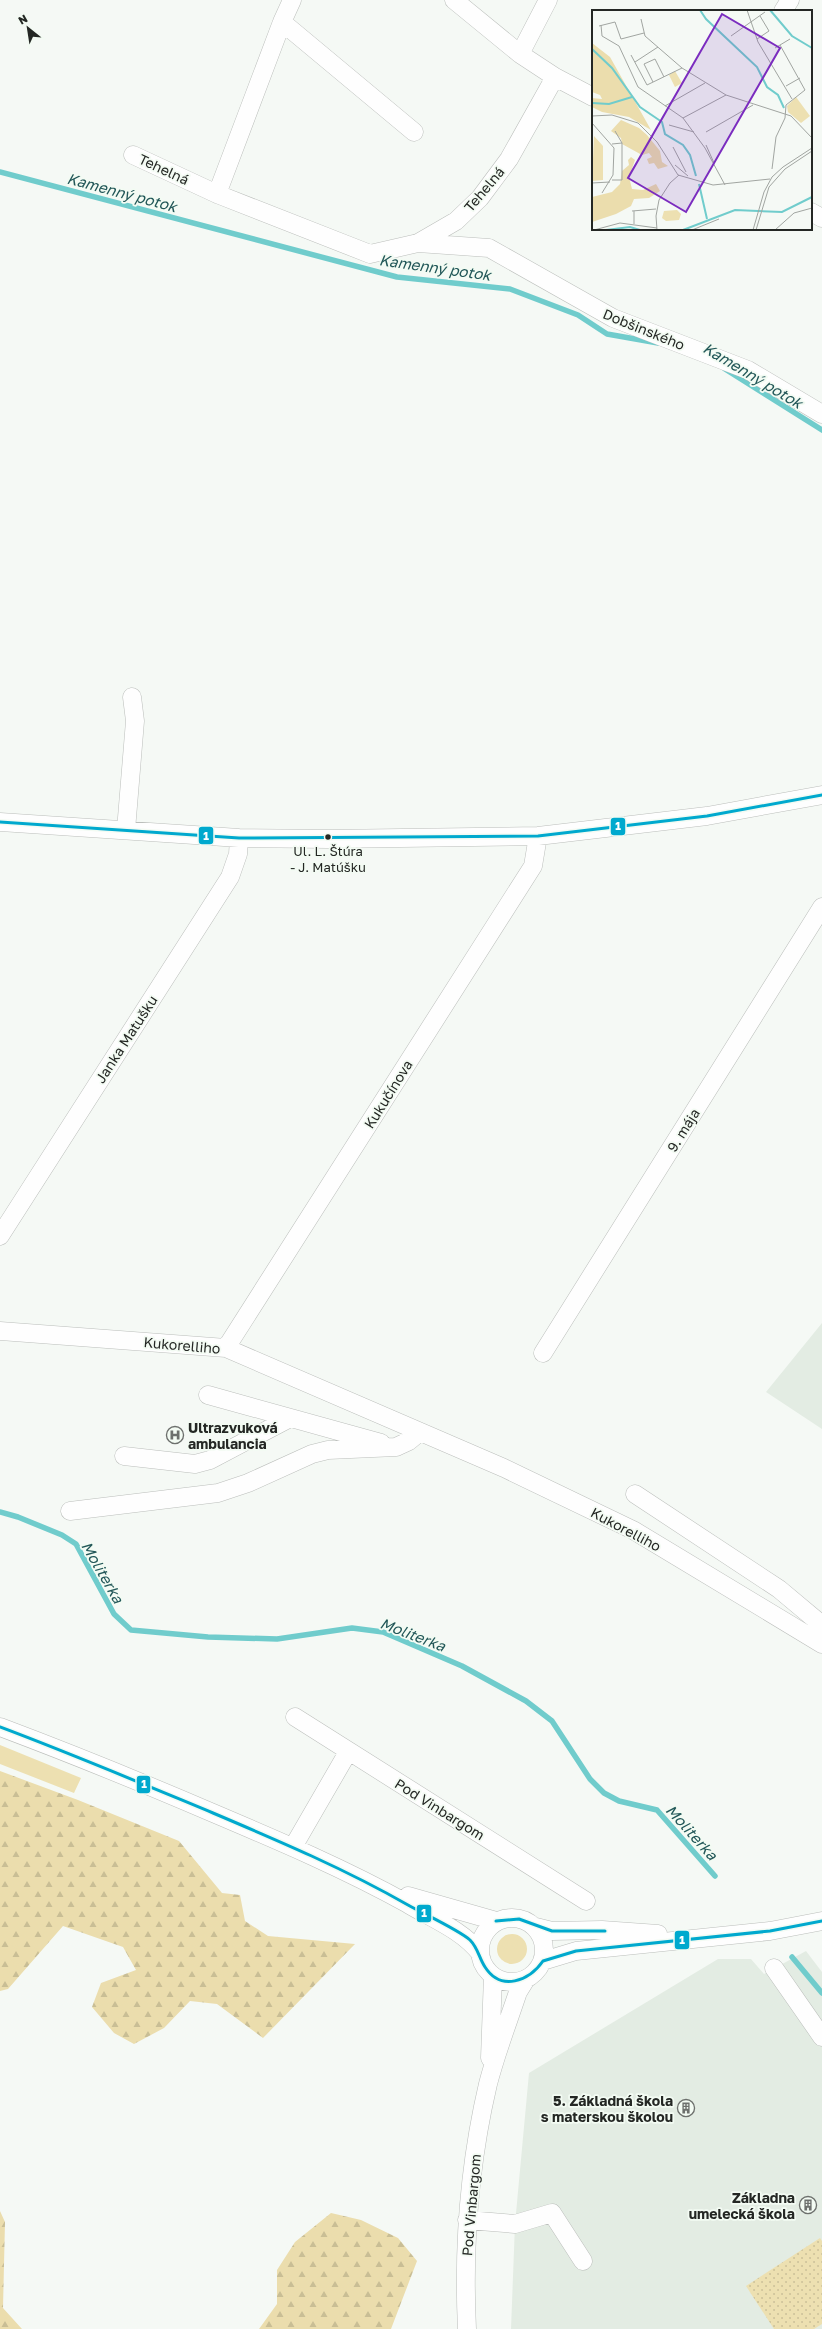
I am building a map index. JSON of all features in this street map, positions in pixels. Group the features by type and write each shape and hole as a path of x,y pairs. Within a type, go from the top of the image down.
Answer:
{"street":[{"path":"220,187 282,22 292,0"},
{"path":"454,0 520,54 555,77 592,96"},
{"path":"520,54 548,0"},
{"path":"784,10 790,0"},
{"path":"282,22 414,132"},
{"name":"Tehelná","path":"133,155 220,187 370,254 418,243 456,221 480,198 509,159 555,77"},
{"path":"812,213 822,218"},
{"name":"Dobšinského","path":"418,243 489,248 614,318 748,370 822,414"},
{"path":"126,830 135,721 132,697"},
{"path":"0,822 239,838 328,839 538,836 707,816 822,795"},
{"name":"Kukučínova","path":"226,1348 534,866 538,836"},
{"name":"Janka Matušku","path":"0,1236 230,877 238,854 239,838"},
{"name":"9. mája","path":"543,1353 822,907"},
{"name":"Kukorelliho","path":"0,1331 226,1348 504,1468 633,1530 822,1644"},
{"path":"208,1395 396,1447"},
{"path":"124,1456 195,1464 210,1460 290,1418"},
{"path":"70,1511 113,1507 230,1490 312,1454 328,1450 396,1447 409,1441 420,1432"},
{"path":"636,1494 779,1589 822,1625"},
{"name":"Pod Vinbargom","path":"295,1717 348,1752 586,1901"},
{"path":"0,1727 94,1763 293,1847 380,1889 469,1940 480,1953 484,1966 493,1976 503,1981 515,1982 526,1979 539,1968 543,1961 545,1949 542,1937 536,1927"},
{"path":"293,1847 348,1752"},
{"path":"380,1889 496,1921"},
{"path":"480,1953 483,1935 496,1921 517,1917 536,1927 552,1931 602,1930 707,1938"},
{"path":"543,1961 576,1951 770,1931 822,1921"},
{"path":"774,1968 822,2037"},
{"name":"Pod Vinbargom","path":"489,2082 493,1976"},
{"name":"Pod Vinbargom","path":"467,2329 467,2220 479,2124 489,2082 518,1992 526,1979"},
{"path":"467,2220 515,2224 552,2213 583,2261"}],"shaded area":[{"path":"822,1323 822,1429 766,1392"},
{"path":"0,1745 81,1778 74,1793 0,1764"},
{"path":"512,1934 523,1938 527,1949 523,1960 512,1964 501,1960 497,1949 501,1938"},
{"path":"806,1951 822,1972 822,2329 511,2329 515,2224 529,2073 718,1959 751,1959 764,1974"},
{"path":"820,2238 822,2241 822,2324 814,2329 774,2329 746,2286"}],"green space":[{"path":"0,1771 78,1800 179,1841 222,1893 240,1895 245,1921 268,1936 355,1944 263,2038 217,2004 190,2001 164,2028 134,2044 114,2033 92,2007 101,1983 136,1970 123,1947 63,1926 8,1989 0,1991"},
{"path":"0,2211 5,2222 3,2308 22,2329 0,2329"},
{"path":"331,2213 361,2220 398,2238 417,2261 391,2329 259,2329 277,2304 277,2270 295,2242"}],"waterway":[{"name":"Kamenný potok","path":"0,172 397,277 510,289 578,315 607,334 658,343"},
{"name":"Kamenný potok","path":"725,369 822,430"},
{"name":"Moliterka","path":"0,1512 18,1517 62,1535 76,1544 114,1614 131,1630 208,1637 277,1639 352,1628 383,1632 462,1666 526,1701 552,1721 590,1779 604,1793 619,1801 657,1810 715,1876"},
{"name":"Moliterka","path":"792,1957 822,1993"}],"transit line":[{"name":"1","path":"0,822 239,838 538,836 707,816 822,795"},
{"name":"1","path":"0,1727 81,1758 213,1813 360,1879 465,1936 475,1946 485,1967 492,1975 499,1979 515,1981 523,1978 530,1974 543,1961"},
{"name":"1","path":"496,1921 519,1919 552,1931 605,1931"},
{"name":"1","path":"543,1961 576,1951 770,1931 822,1921"}],"place":[{"name":"Ul. L. Štúra - J. Matúšku","path":"328,837"},
{"name":"Ultrazvuková ambulancia","path":"175,1435"},
{"name":"5. Základná škola s materskou školou","path":"686,2108"},
{"name":"Základna umelecká škola","path":"808,2205"}]}
